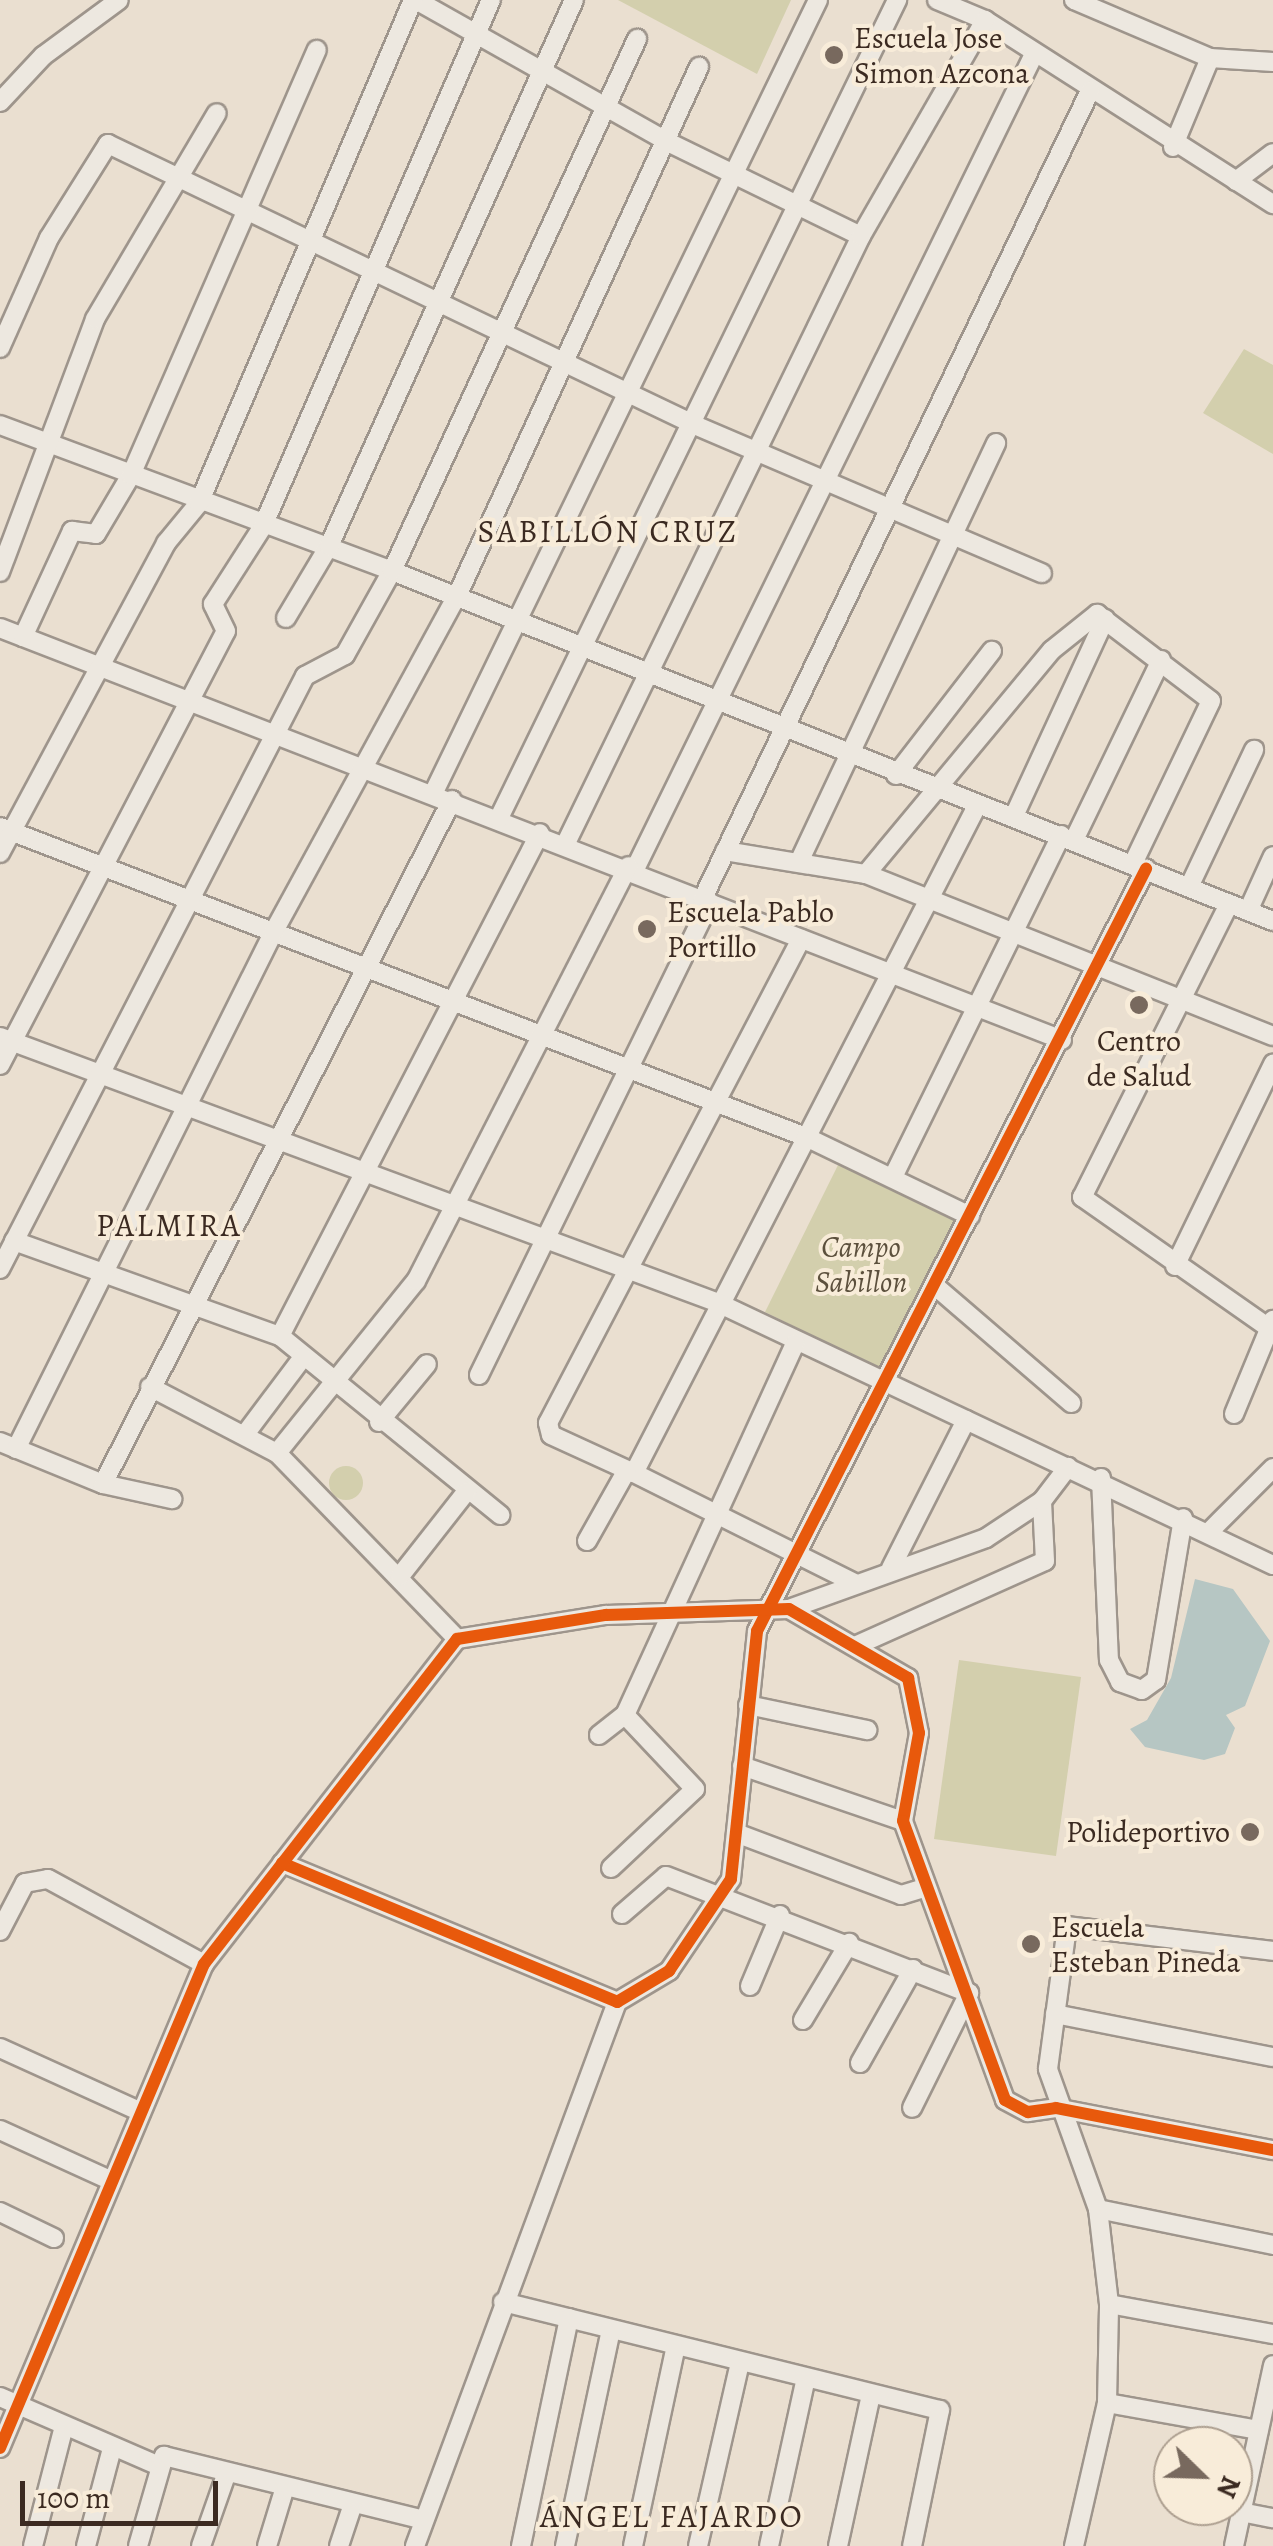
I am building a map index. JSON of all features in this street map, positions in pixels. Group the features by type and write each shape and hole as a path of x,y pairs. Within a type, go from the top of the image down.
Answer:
{"street":[{"path":"0,102 119,0"},
{"path":"0,853 5,829 166,543 198,503 305,240 414,0 473,37 540,68 670,143 861,236"},
{"path":"0,1065 6,1040 228,625 213,604 263,526 368,274 490,0"},
{"path":"286,618 329,546 540,68 574,0"},
{"path":"433,794 633,392 818,0"},
{"path":"499,818 696,426 897,0"},
{"path":"937,0 985,20 1172,147 1273,204"},
{"path":"1074,0 1210,58 1273,62"},
{"path":"566,843 760,451 861,236 985,20"},
{"path":"0,1269 185,899 309,669 346,655 392,570 638,38"},
{"path":"23,636 72,532 96,534 131,475 240,210 317,50"},
{"path":"278,1453 331,1382 416,1281 631,868 1034,54"},
{"path":"1172,147 1210,58"},
{"path":"172,1499 103,1484 8,1446 103,1273 272,933 457,596 670,143 699,67"},
{"path":"479,1374 541,1234 631,1070 780,727 1090,91"},
{"path":"0,572 96,319 217,114"},
{"path":"0,348 49,238 108,144 368,274 567,360 696,426 953,528 1042,573"},
{"path":"1236,181 1273,153"},
{"path":"0,426 198,503 392,570 716,698 896,775 1014,816 1273,921"},
{"path":"799,862 996,443"},
{"path":"416,2546 617,2002 670,1970 724,1896 736,1833 748,1705 766,1611 1102,964 1139,866 1211,701 1096,614 1052,650 935,786 866,874"},
{"path":"1014,816 1105,618"},
{"path":"0,628 184,704 631,868 1062,1040"},
{"path":"896,775 992,651"},
{"path":"893,1177 1016,928 1161,660"},
{"path":"1189,887 1254,750"},
{"path":"103,1484 188,1306 452,800"},
{"path":"587,1542 630,1471 978,804"},
{"path":"5,829 806,1136 970,1216"},
{"path":"280,1336 540,833"},
{"path":"724,851 866,874 1016,928 1273,1036"},
{"path":"1248,911 1273,856"},
{"path":"1229,904 1186,997 1082,1197 1175,1266 1271,1324 1234,1414"},
{"path":"801,939 548,1423 551,1435 855,1583"},
{"path":"6,1040 366,1168 716,1302 884,1384 1068,1467 1101,1478 1273,1564"},
{"path":"1175,1266 1273,1064"},
{"path":"14,1241 280,1336 379,1422 500,1515"},
{"path":"934,1285 1071,1403"},
{"path":"599,1734 625,1715 666,1618 795,1343"},
{"path":"246,1433 304,1357"},
{"path":"379,1422 427,1364"},
{"path":"150,1387 246,1433 278,1453 457,1639"},
{"path":"891,1568 966,1420"},
{"path":"0,2448 8,2400 112,2181 204,1964 457,1639 606,1615 666,1618 789,1609 891,1568 986,1538 1042,1501 1068,1467"},
{"path":"1210,1531 1273,1468"},
{"path":"1101,1478 1109,1660 1120,1682 1142,1690 1156,1680 1183,1518"},
{"path":"400,1576 467,1491"},
{"path":"854,1646 1044,1561 1042,1501"},
{"path":"789,1609 854,1646 916,1690 920,1732 903,1821 924,1888 969,1993 1005,2100 1028,2112 1056,2108 1273,2150"},
{"path":"748,1705 867,1730"},
{"path":"611,1868 695,1790 625,1715"},
{"path":"742,1766 903,1821"},
{"path":"736,1833 901,1894 924,1888"},
{"path":"282,1863 617,2002"},
{"path":"622,1914 662,1876 780,1916 969,1993"},
{"path":"0,1931 25,1883 48,1879 204,1964"},
{"path":"750,1986 780,1916"},
{"path":"1074,2546 1106,2404 1109,2304 1098,2209 1056,2108 1048,2069 1067,1926 1273,1951"},
{"path":"803,2020 849,1943"},
{"path":"860,2062 914,1970"},
{"path":"912,2108 969,1993"},
{"path":"1056,2014 1273,2057"},
{"path":"0,2048 142,2112"},
{"path":"0,2130 112,2181"},
{"path":"1098,2209 1273,2245"},
{"path":"0,2212 54,2238"},
{"path":"503,2302 940,2410 912,2546"},
{"path":"1109,2304 1273,2334"},
{"path":"522,2546 569,2318"},
{"path":"565,2546 612,2330"},
{"path":"632,2546 676,2346"},
{"path":"698,2546 740,2362"},
{"path":"1253,2484 1264,2455 1259,2430 1273,2365"},
{"path":"769,2546 806,2378"},
{"path":"838,2546 871,2395"},
{"path":"8,2400 112,2452 157,2466"},
{"path":"1106,2404 1259,2430"},
{"path":"33,2546 64,2426"},
{"path":"86,2546 112,2452"},
{"path":"138,2546 157,2466 164,2456 424,2520"},
{"path":"200,2546 228,2472"},
{"path":"267,2546 285,2488"},
{"path":"339,2546 353,2504"}],"green space":[{"path":"618,0 791,0 757,74"},
{"path":"1244,349 1273,365 1273,454 1203,413"},
{"name":"Campo Sabillon","path":"841,1159 957,1217 881,1370 765,1312"},
{"path":"346,1466 358,1471 363,1483 358,1495 346,1500 334,1495 329,1483 334,1471"},
{"path":"959,1660 1081,1677 1056,1856 934,1839"}],"shaded area":[{"path":"1195,1579 1233,1589 1270,1641 1245,1706 1226,1715 1235,1728 1225,1754 1204,1760 1145,1747 1130,1729 1147,1720 1171,1678"}],"cycle path":[{"path":"282,1863 617,2002 669,1971 731,1879 757,1631 1146,869"},
{"path":"0,2448 204,1964 457,1639 606,1615 789,1609 908,1678 919,1733 903,1821 1005,2100 1028,2112 1056,2108 1273,2150"}],"place":[{"name":"Escuela Jose Simon Azcona","path":"834,55"},
{"name":"Escuela Pablo Portillo","path":"647,929"},
{"name":"Centro de Salud","path":"1139,1005"},
{"name":"Polideportivo","path":"1250,1832"},
{"name":"Escuela Esteban Pineda","path":"1031,1944"}],"district":[{"name":"SABILLÓN CRUZ","path":"608,531"},
{"name":"PALMIRA","path":"169,1225"},
{"name":"ÁNGEL FAJARDO","path":"672,2516"}]}
